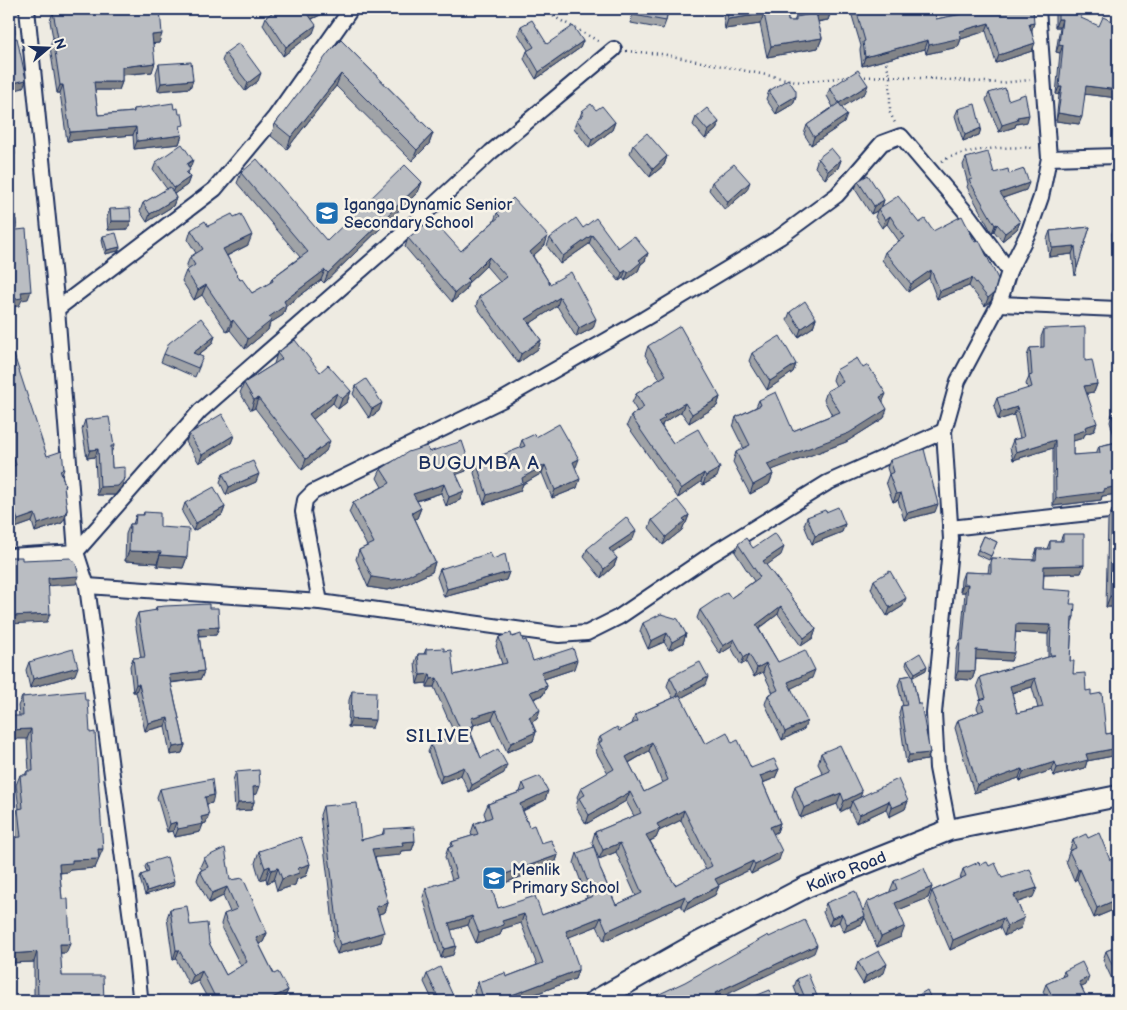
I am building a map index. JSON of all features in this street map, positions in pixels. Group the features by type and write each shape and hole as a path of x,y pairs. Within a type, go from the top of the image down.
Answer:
{"main road":[{"name":"Kaliro Road","path":"595,1001 694,945 806,887 949,830 1118,796"}],"street":[{"path":"27,9 57,309 76,552 87,586 136,957 140,996 138,1001"},
{"path":"57,309 215,189 275,117 351,9"},
{"path":"949,830 937,768 934,713 950,528 944,430 958,381 999,304 1009,271 1029,231 1041,197 1048,153 1038,9"},
{"path":"9,556 76,552 200,411 391,244 491,152 614,50"},
{"path":"320,602 302,512 305,500 313,492 502,400 644,319 772,242 837,195 882,143 901,136 969,216 1009,271"},
{"path":"1048,153 1118,156"},
{"path":"999,304 1118,309"},
{"path":"87,586 320,602 559,635 587,633 619,617 709,556 827,483 944,430"},
{"path":"950,528 1118,510"}],"path":[{"path":"540,9 614,50 662,54 801,82 842,77 890,76 1000,83 1044,80"},
{"path":"885,57 890,76 890,113 901,136"},
{"path":"930,168 954,154 977,153 1006,146 1048,153"}],"building":[{"path":"61,9 121,9 121,11 160,9 162,34 152,35 155,63 122,67 122,82 94,82 98,115 134,112 134,109 173,103 174,109 178,108 179,114 182,114 184,125 180,126 182,135 137,141 136,127 70,132 53,38 58,38 53,12 61,12"},
{"path":"278,9 320,9 308,14 316,25 286,47 266,17"},
{"path":"635,9 668,9 666,21 634,15"},
{"path":"727,9 787,9 788,21 796,21 796,17 816,13 822,38 771,46 764,14 728,19"},
{"path":"817,9 831,9 831,11 818,14"},
{"path":"856,9 870,9 871,12 880,9 934,9 936,19 962,14 960,9 1033,9 1034,23 1029,24 1035,43 999,55 989,23 960,31 961,38 929,45 928,40 865,57 863,42 865,41"},
{"path":"1058,9 1081,9 1081,18 1099,26 1103,17 1118,24 1118,90 1086,86 1082,117 1058,113 1062,87 1059,87 1063,45 1059,44 1062,19 1058,19"},
{"path":"12,15 15,32 9,32 9,16"},
{"path":"532,20 547,44 573,26 583,41 539,72 527,51 534,47 521,26"},
{"path":"17,38 26,80 9,84 9,40"},
{"path":"341,40 433,133 417,150 341,74 291,137 275,124 329,52"},
{"path":"239,43 261,73 248,83 225,53"},
{"path":"191,62 193,80 161,83 159,64"},
{"path":"858,70 868,85 839,103 830,88"},
{"path":"788,79 796,91 796,96 779,106 769,91"},
{"path":"1005,88 1008,100 1025,94 1029,115 1017,117 1018,120 1002,125 989,93"},
{"path":"839,103 847,115 814,137 807,125"},
{"path":"591,104 596,110 602,106 615,122 592,140 577,120 584,114 582,111"},
{"path":"975,104 981,128 965,135 958,109"},
{"path":"707,108 719,122 708,131 696,117"},
{"path":"9,122 12,122 15,154 9,155"},
{"path":"647,133 667,156 653,169 633,145"},
{"path":"182,144 193,160 187,164 190,170 186,173 190,177 174,188 156,162"},
{"path":"831,148 841,160 828,171 818,158"},
{"path":"988,152 994,173 1008,169 1009,174 1024,169 1029,183 1000,193 1020,222 1005,233 997,224 995,225 969,180 972,179 966,158"},
{"path":"257,159 327,241 405,165 422,182 328,273 325,270 284,301 286,305 269,317 272,320 248,339 233,320 231,322 206,285 198,290 186,271 195,265 190,257 203,249 191,230 205,221 208,226 232,214 234,217 241,214 252,235 223,249 240,280 242,279 252,293 273,281 272,278 308,252 241,173"},
{"path":"734,164 750,182 728,202 712,182"},
{"path":"868,175 884,200 874,206 858,181"},
{"path":"170,187 176,198 150,214 143,203"},
{"path":"9,195 14,195 17,230 26,229 31,291 21,292 22,298 9,300"},
{"path":"898,196 919,223 925,219 933,231 962,216 975,242 979,240 998,279 994,293 988,298 972,278 940,291 931,270 911,284 885,252 904,237 890,216 885,220 878,209"},
{"path":"513,198 548,236 530,252 550,284 571,272 596,319 579,328 560,297 526,319 541,340 521,354 479,297 507,277 489,257 467,279 469,281 455,293 408,238 432,219 461,251 500,216 497,213"},
{"path":"130,208 131,221 111,221 110,209"},
{"path":"576,218 583,228 596,218 618,248 634,236 648,253 628,273 626,270 622,273 592,235 563,256 550,238"},
{"path":"1118,223 1118,256 1117,256 1116,224"},
{"path":"1090,227 1077,268 1075,246 1052,248 1050,231"},
{"path":"116,233 120,247 107,250 103,236"},
{"path":"805,301 816,318 801,329 790,312"},
{"path":"201,318 215,336 193,353 203,357 198,368 164,354 169,343"},
{"path":"680,326 720,397 692,414 685,403 663,416 665,418 658,422 673,443 698,429 720,468 706,476 704,473 681,489 631,416 644,407 636,394 666,375 648,346"},
{"path":"1085,327 1085,361 1092,360 1097,384 1084,386 1097,423 1085,427 1086,430 1073,434 1073,455 1100,453 1099,446 1118,442 1118,486 1104,489 1104,492 1056,498 1055,440 1016,452 1013,440 1024,437 1017,407 1001,412 997,398 1032,387 1029,376 1032,375 1030,348 1044,347 1044,329"},
{"path":"780,336 796,364 770,381 752,353"},
{"path":"295,340 320,372 328,365 351,391 342,399 337,393 309,414 330,441 306,459 258,398 254,400 244,383 282,359 277,353"},
{"path":"14,355 47,456 62,451 64,469 60,470 65,485 67,510 64,515 38,524 35,514 18,520 16,515 9,518 9,468 16,465 9,446 9,357"},
{"path":"857,358 863,368 868,365 886,394 880,397 887,409 849,433 767,464 773,474 753,485 736,452 750,445 736,417 761,405 759,400 776,392 793,431 840,412 827,391 843,382 836,370"},
{"path":"366,379 382,403 372,409 356,386"},
{"path":"1118,412 1118,433 1112,414"},
{"path":"222,414 234,435 202,455 189,434"},
{"path":"109,417 114,446 111,446 112,468 125,467 125,478 118,486 100,487 98,449 90,450 85,420"},
{"path":"559,424 579,459 573,462 580,479 555,490 545,465 522,478 523,483 487,495 477,465 525,446 522,440 535,434 536,437"},
{"path":"462,441 469,462 453,467 464,491 449,497 444,484 413,494 421,508 412,513 435,562 403,578 391,580 372,577 359,550 374,543 353,503 390,483 381,469 408,452 427,446 429,452"},
{"path":"924,449 938,504 907,513 901,493 896,494 889,474 894,472 890,460"},
{"path":"253,461 259,474 229,487 223,474"},
{"path":"214,487 225,507 196,523 185,503"},
{"path":"677,500 689,515 683,519 685,521 666,537 652,520"},
{"path":"838,507 845,524 815,536 807,517"},
{"path":"1112,510 1118,510 1118,597 1110,596"},
{"path":"144,512 160,513 160,527 189,529 187,557 160,555 161,552 129,551 130,524 135,524 136,515 144,515"},
{"path":"626,517 636,531 609,549 617,558 604,569 587,549"},
{"path":"775,533 784,547 763,561 816,629 804,638 781,606 756,625 778,662 805,650 815,670 788,682 807,721 785,732 768,695 778,690 766,663 757,668 749,654 744,657 734,639 723,646 700,610 727,592 731,598 760,577 738,544 746,538 753,548"},
{"path":"1063,534 1084,534 1084,565 1044,566 1043,589 1072,591 1070,604 1075,604 1074,617 1072,617 1070,661 1074,661 1073,674 1085,673 1086,691 1091,690 1091,695 1102,693 1106,734 1118,732 1118,748 1086,754 1088,760 1057,768 1055,762 1023,772 1022,769 977,785 958,720 984,710 980,700 986,698 980,677 1055,655 1050,655 1051,625 1016,624 1014,653 976,650 975,671 958,671 960,640 963,640 968,584 963,584 964,572 991,573 991,558 1036,560 1037,549 1050,549 1050,541 1063,541","holes":["1035,678 1043,707 1017,713 1010,686"]},
{"path":"984,536 997,542 991,556 978,550"},
{"path":"490,553 493,559 505,554 509,572 447,589 440,569"},
{"path":"9,557 22,557 22,560 71,558 76,564 79,576 48,578 50,614 11,616 9,612"},
{"path":"890,571 906,598 890,608 874,580"},
{"path":"209,604 209,608 218,608 219,627 198,628 204,671 169,675 185,745 173,747 168,718 148,723 139,684 136,684 133,658 145,657 138,613 157,610 156,607"},
{"path":"661,614 678,619 686,634 672,642 667,633 651,641 643,623"},
{"path":"511,633 512,637 521,634 523,641 526,640 533,661 573,648 577,660 541,672 547,686 530,692 540,710 529,717 536,732 511,743 496,710 471,718 474,725 461,731 437,678 431,679 430,674 420,675 418,654 426,654 426,649 444,648 444,651 451,650 454,675 507,663 499,637"},
{"path":"73,649 78,667 33,679 29,662"},
{"path":"920,653 927,666 915,673 907,661"},
{"path":"700,662 708,677 678,693 670,677"},
{"path":"912,675 918,704 921,704 930,753 909,755 901,706 907,705 901,677"},
{"path":"84,691 85,700 88,700 90,733 95,732 103,849 98,849 99,859 72,860 72,863 59,864 62,899 68,899 70,944 60,944 62,976 103,976 104,1001 38,1001 37,952 9,954 9,838 21,837 18,809 23,808 20,775 27,775 27,771 33,771 31,729 9,730 9,716 23,716 22,697"},
{"path":"352,691 376,692 375,720 351,719"},
{"path":"680,695 705,744 727,732 732,743 738,740 751,768 774,759 779,769 760,776 780,823 770,827 782,851 755,865 753,861 715,879 719,886 688,902 685,896 607,931 601,917 566,931 578,970 496,1001 484,1001 478,982 505,973 506,977 543,963 524,914 502,921 504,925 479,933 472,916 449,923 456,946 444,949 426,888 457,878 448,848 453,846 452,842 478,834 474,824 492,817 488,804 526,790 523,783 540,776 548,791 520,804 529,827 534,825 541,843 551,840 558,855 489,880 498,908 535,896 542,915 593,896 577,853 594,847 601,871 616,905 642,893 620,843 603,850 595,832 641,813 630,792 589,815 579,798 585,795 581,788 614,769 599,743 602,741 600,737 617,727 619,731 638,721 635,715","holes":["652,742 668,780 644,792 626,757","684,810 712,866 675,885 646,835 660,829 657,824"]},
{"path":"469,730 481,758 498,749 507,765 472,785 464,767 442,776 431,745"},
{"path":"840,745 862,792 844,801 841,793 804,808 795,786 830,771 821,753"},
{"path":"259,770 260,786 253,787 254,802 238,803 236,772"},
{"path":"212,779 214,795 205,797 209,815 201,817 203,824 178,829 176,822 170,824 160,789"},
{"path":"898,779 908,801 892,808 889,801 859,815 852,801"},
{"path":"357,803 361,840 384,834 384,829 414,827 415,841 402,842 403,846 372,849 388,903 376,907 384,932 340,945 336,932 338,931 323,806"},
{"path":"1099,833 1110,860 1115,858 1118,865 1118,899 1097,908 1080,869 1078,870 1069,851 1076,848 1073,840 1086,834 1088,838"},
{"path":"301,837 310,864 298,868 299,873 282,879 278,868 271,870 270,866 265,868 259,851"},
{"path":"225,848 230,880 243,878 267,933 256,938 274,974 278,972 288,990 266,1001 217,1001 202,971 193,976 179,950 176,950 170,909 187,906 190,925 207,923 209,943 226,975 247,962 224,914 237,909 227,887 212,893 200,871 208,867 204,858"},
{"path":"167,857 174,882 147,891 141,875 149,872 147,863"},
{"path":"979,862 980,865 987,862 989,866 995,863 1002,878 1030,869 1037,888 1014,895 1024,918 1007,926 1003,918 953,940 932,891 966,876 963,869"},
{"path":"924,868 932,887 895,903 905,926 881,937 867,902 897,889 894,881"},
{"path":"855,891 865,916 847,924 842,914 832,918 826,903"},
{"path":"805,920 817,945 715,993 719,1001 650,1001 649,999 685,982 768,935 769,937"},
{"path":"1118,946 1118,978 1106,951"},
{"path":"879,951 887,964 866,976 858,962"},
{"path":"1082,962 1089,977 1079,982 1086,997 1079,1001 1055,1001 1046,984 1066,975 1064,971"},
{"path":"440,967 454,998 448,1001 440,1001 427,974"},
{"path":"808,974 819,1001 797,1001 805,998 797,979"},
{"path":"770,990 774,1001 743,1001"},
{"path":"927,990 932,1001 919,1001 917,996"},
{"path":"899,993 907,1001 890,1001"},
{"path":"159,996 169,1001 157,1001"}],"place":[{"name":"Iganga Dynamic Senior Secondary School","path":"327,213"},
{"name":"Menlik Primary School","path":"494,878"}],"district":[{"name":"BUGUMBA A","path":"479,462"},
{"name":"SILIVE","path":"438,735"}]}
